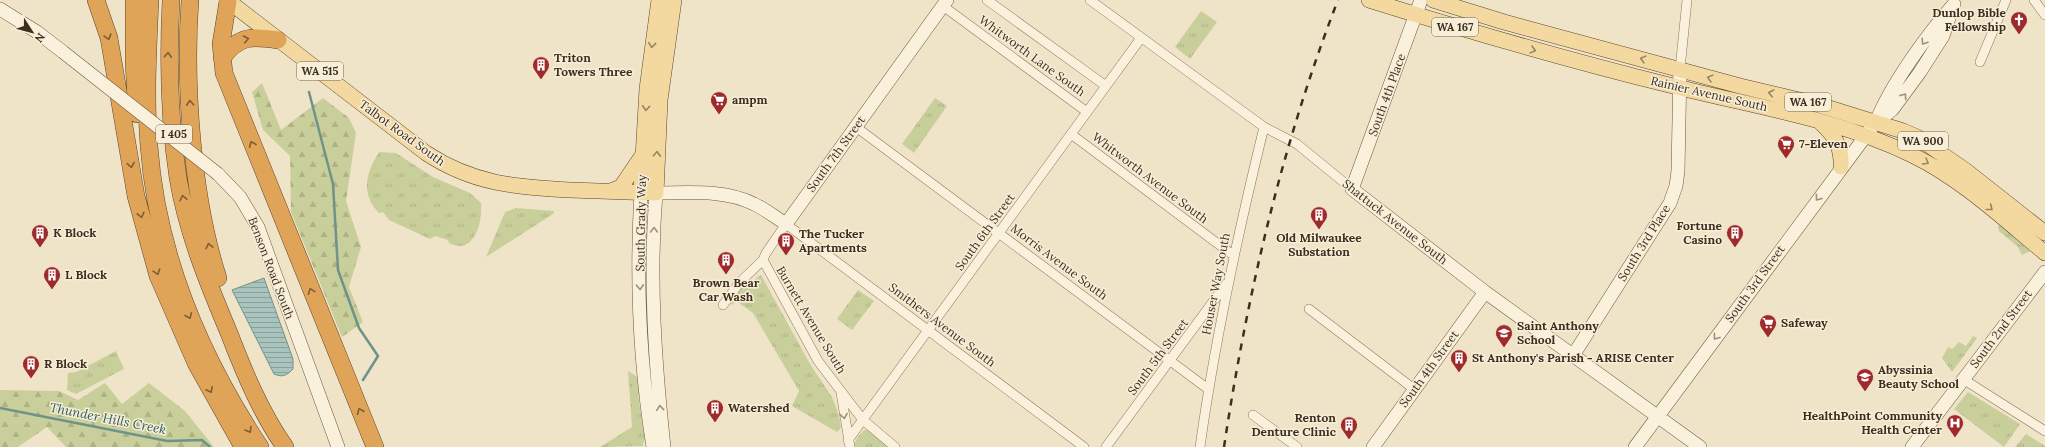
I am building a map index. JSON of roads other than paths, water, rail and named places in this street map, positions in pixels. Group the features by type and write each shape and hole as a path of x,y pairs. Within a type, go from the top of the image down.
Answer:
{"highway":[{"path":"96,0 109,38 136,196 158,276 196,363 243,447"},
{"path":"134,0 134,63 137,116 142,152 153,184"},
{"name":"I 405","path":"150,0 147,98 148,144 160,222 179,291 199,341 260,447"},
{"path":"228,0 221,44 224,73 375,447"},
{"name":"I 405","path":"171,2 168,70 178,178 186,213 213,296 235,349 266,416 285,447"},
{"path":"190,5 188,49 192,130 197,178 206,233 223,294 254,373 266,416"},
{"path":"222,58 230,47 243,38 259,37 278,40"}],"main road":[{"name":"Talbot Road South","path":"228,0 426,153 451,168 468,175 510,186 648,193"},
{"name":"South Grady Way","path":"648,193 643,154 648,84 659,0"},
{"path":"668,0 664,24 670,31"},
{"name":"South Grady Way","path":"648,193 674,0"},
{"name":"Rainier Avenue South","path":"1369,0 1532,50 1680,88 1762,106 1885,142 1929,164 1959,184 2045,253"},
{"name":"Rainier Avenue South","path":"1433,0 1480,15 1809,102 1876,122 1917,137 1965,170 2045,233"},
{"path":"648,84 661,94"},
{"path":"1820,122 1832,133 1839,144 1842,156 1841,167"},
{"path":"610,192 621,186 628,178 643,154"}],"street":[{"path":"987,0 1106,86"},
{"name":"Shattuck Avenue South","path":"1090,0 1264,127 1294,142 1482,297 1502,303 1700,447"},
{"name":"South 4th Place","path":"1352,189 1395,76 1421,0"},
{"name":"South 3rd Place","path":"1574,354 1670,203 1676,186 1678,170 1680,69 1687,0"},
{"path":"1980,62 2006,0"},
{"path":"2034,0 2045,15"},
{"name":"South 3rd Street","path":"1635,447 1864,136 1876,122 1892,110 1922,70 1943,36 1954,2"},
{"name":"Whitworth Lane South","path":"945,3 1087,112"},
{"name":"South 7th Street","path":"723,305 740,282 763,260 766,253 802,201 945,3"},
{"name":"Benson Road South","path":"0,9 29,26 63,52 218,174 240,197 258,227 338,447"},
{"name":"South 6th Street","path":"849,443 863,420 1141,38"},
{"name":"Morris Avenue South","path":"856,127 1000,232 1208,389"},
{"name":"Houser Way South","path":"1200,447 1208,389 1233,255 1264,127"},
{"name":"Whitworth Avenue South","path":"1071,134 1233,255"},
{"path":"648,193 713,193 734,197 753,204 786,224"},
{"name":"South Grady Way","path":"648,193 640,270 644,361 653,447"},
{"name":"South Grady Way","path":"648,193 657,380 664,447"},
{"path":"768,212 790,208 802,201"},
{"name":"Smithers Avenue South","path":"786,224 1084,447"},
{"name":"Burnett Avenue South","path":"763,260 818,361 863,420 895,447"},
{"name":"South 2nd Street","path":"1912,447 2045,272"},
{"name":"South 5th Street","path":"1106,447 1228,282"},
{"name":"South 4th Street","path":"1373,447 1482,297"},
{"path":"1309,309 1414,389"},
{"path":"1963,379 2045,431"},
{"name":"Burnett Avenue South","path":"841,392 849,443"},
{"path":"1253,415 1297,447"},
{"name":"South 2nd Street","path":"1907,447 1929,425"}],"water":[{"path":"264,278 293,359 293,369 282,376 274,374 232,290"}],"waterway":[{"name":"Thunder Hills Creek","path":"309,92 333,184 338,270 359,328 378,356 363,380"},
{"name":"Thunder Hills Creek","path":"0,408 167,441 202,440 210,447"}],"railway":[{"path":"1224,447 1233,390 1255,277 1283,165 1318,54 1338,0"}],"place":[{"name":"Dunlop Bible Fellowship","path":"2019,35"},
{"name":"Triton Towers Three","path":"541,80"},
{"name":"ampm","path":"719,115"},
{"name":"7-Eleven","path":"1786,159"},
{"name":"Old Milwaukee Substation","path":"1319,230"},
{"name":"K Block","path":"40,248"},
{"name":"Fortune Casino","path":"1735,248"},
{"name":"The Tucker Apartments","path":"786,256"},
{"name":"Brown Bear Car Wash","path":"726,275"},
{"name":"L Block","path":"52,290"},
{"name":"Safeway","path":"1768,338"},
{"name":"Saint Anthony School","path":"1504,348"},
{"name":"St Anthony's Parish - ARISE Center","path":"1459,373"},
{"name":"R Block","path":"31,379"},
{"name":"Abyssinia Beauty School","path":"1865,392"},
{"name":"Watershed","path":"715,423"},
{"name":"HealthPoint Community Health Center","path":"1955,438"},
{"name":"Renton Denture Clinic","path":"1349,440"}]}
